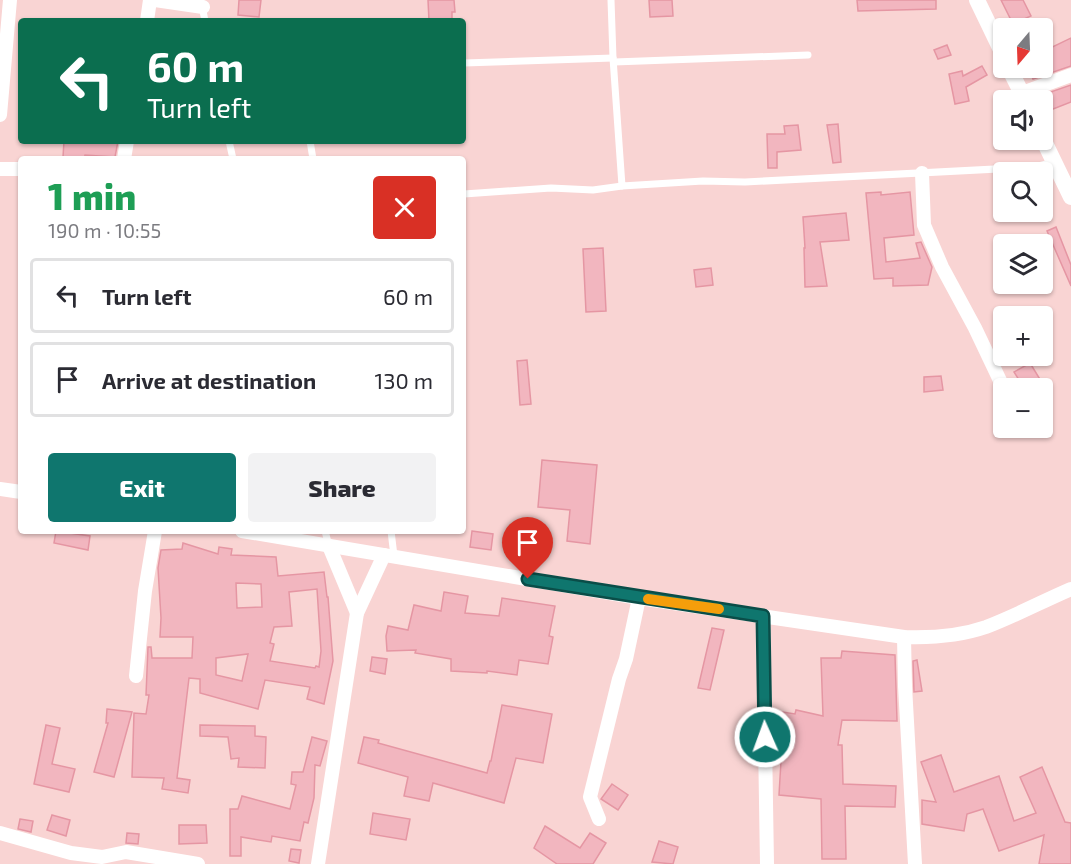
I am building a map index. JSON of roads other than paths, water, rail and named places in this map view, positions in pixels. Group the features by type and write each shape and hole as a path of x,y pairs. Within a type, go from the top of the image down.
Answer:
{"street":[{"path":"0,115 10,0"},
{"path":"147,18 150,0"},
{"path":"155,0 203,9"},
{"path":"977,0 993,33"},
{"path":"1039,90 1071,75"},
{"path":"1048,150 1071,197"},
{"path":"0,169 18,170"},
{"path":"922,173 924,225 942,267 999,378"},
{"path":"0,489 18,492"},
{"path":"135,676 154,534"},
{"path":"259,534 639,598 904,637 944,636 986,627 1071,589"},
{"path":"329,546 357,613"},
{"path":"318,864 357,613 389,556"},
{"path":"598,819 590,797 639,598"},
{"path":"763,616 767,864"},
{"path":"904,637 915,864"},
{"path":"0,833 71,853 198,864"}],"lane":[{"path":"611,0 622,186"},
{"path":"466,63 808,56"},
{"path":"466,194 551,188 593,190 703,181 756,182 1035,167 1054,162"},
{"path":"326,534 329,546"},
{"path":"389,556 391,534"}]}
